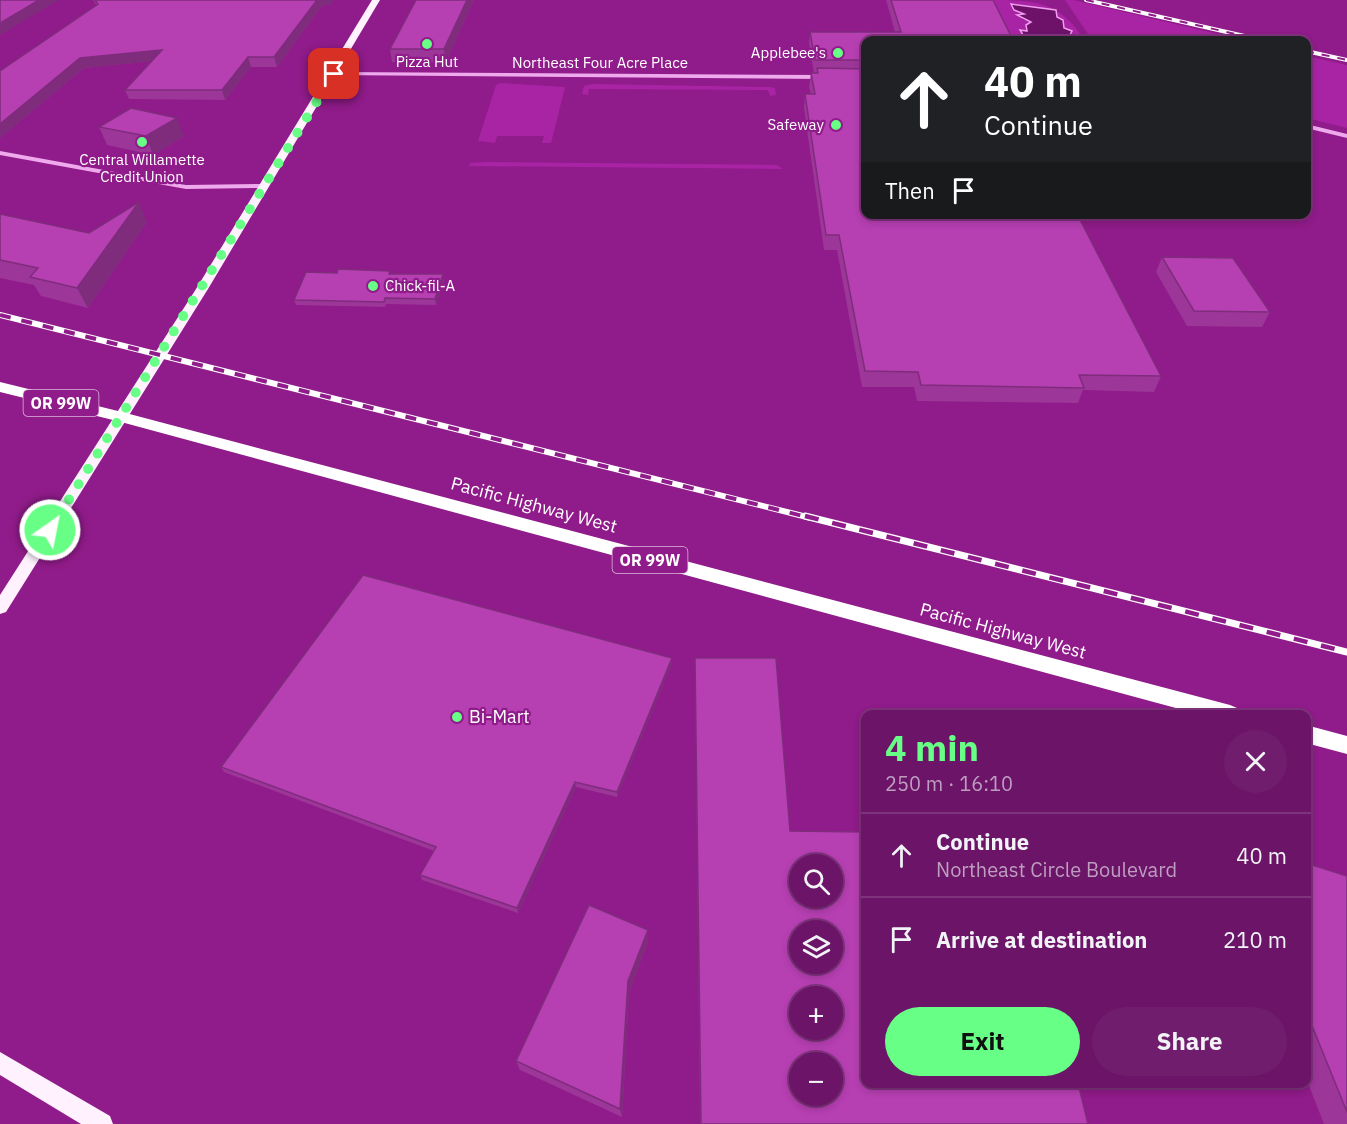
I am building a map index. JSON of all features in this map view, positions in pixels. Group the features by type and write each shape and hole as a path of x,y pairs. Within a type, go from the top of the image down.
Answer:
{"highway":[{"name":"Pacific Highway West","path":"0,387 122,417 1215,710"},
{"path":"1311,735 1347,745"}],"main road":[{"path":"0,608 122,417 334,74 376,0"},
{"path":"0,1063 102,1124"}],"street":[{"name":"Northeast Four Acre Place","path":"334,74 835,78"},
{"path":"1311,127 1347,136"},
{"path":"0,153 186,187 263,186"}],"shaded area":[{"path":"987,0 1031,2 1043,5 1065,17 1081,36 1072,36 1051,10 1012,3 1025,15 1019,15 1023,20 1032,22 1027,31 1021,30 1024,36 1004,36"},
{"path":"1065,0 1226,36 1089,36"},
{"path":"1011,4 1056,10 1057,17 1063,20 1064,28 1072,31 1071,36 1024,36 1020,30 1027,31 1026,25 1031,22 1017,15 1024,14 1014,10"},
{"path":"1311,57 1347,65 1347,128 1311,119"},
{"path":"501,83 565,87 551,143 542,143 544,136 497,136 495,143 478,141 496,85"},
{"path":"593,84 769,87 775,88 776,95 770,96 768,90 589,89 588,95 582,94 584,86"},
{"path":"470,163 777,165 783,169 469,166"}],"building":[{"path":"0,0 39,0 0,23"},
{"path":"95,0 317,0 274,57 248,57 222,90 125,90 162,50 80,58 0,124 0,71 98,4"},
{"path":"416,0 467,0 444,49 390,49"},
{"path":"891,0 993,0 1011,36 861,36 861,60 815,60 810,32 901,32"},
{"path":"817,68 861,69 861,219 1080,219 1161,376 1079,375 1084,388 921,385 918,372 865,371 839,235 826,235 805,94 815,94 811,73 818,73"},
{"path":"131,108 177,118 146,136 99,127"},
{"path":"139,202 77,288 30,277 38,268 0,260 0,214 89,233"},
{"path":"1162,257 1233,258 1270,312 1194,311"},
{"name":"Chick-fil-A","path":"338,269 390,271 389,274 443,274 435,299 385,298 384,302 294,300 306,272 337,273"},
{"name":"Bi-Mart","path":"363,575 672,658 617,792 575,782 517,908 420,875 436,847 221,767"},
{"path":"695,658 776,658 790,831 861,832 861,1088 1079,1088 1088,1124 701,1124"},
{"path":"1311,865 1347,876 1347,1112 1311,1023"},
{"path":"589,905 648,930 628,981 620,1109 516,1061"}],"railway":[{"path":"1086,0 1244,36"},
{"path":"1311,52 1347,60"},
{"path":"0,315 811,518"},
{"path":"805,516 1347,652"}],"place":[{"name":"Pizza Hut","path":"427,44"},
{"name":"Applebee's","path":"838,53"},
{"name":"Safeway","path":"836,125"},
{"name":"Central Willamette Credit Union","path":"142,142"},
{"name":"Chick-fil-A","path":"373,286"},
{"name":"Bi-Mart","path":"457,717"}],"route":[{"path":"50,530 334,74"}]}
